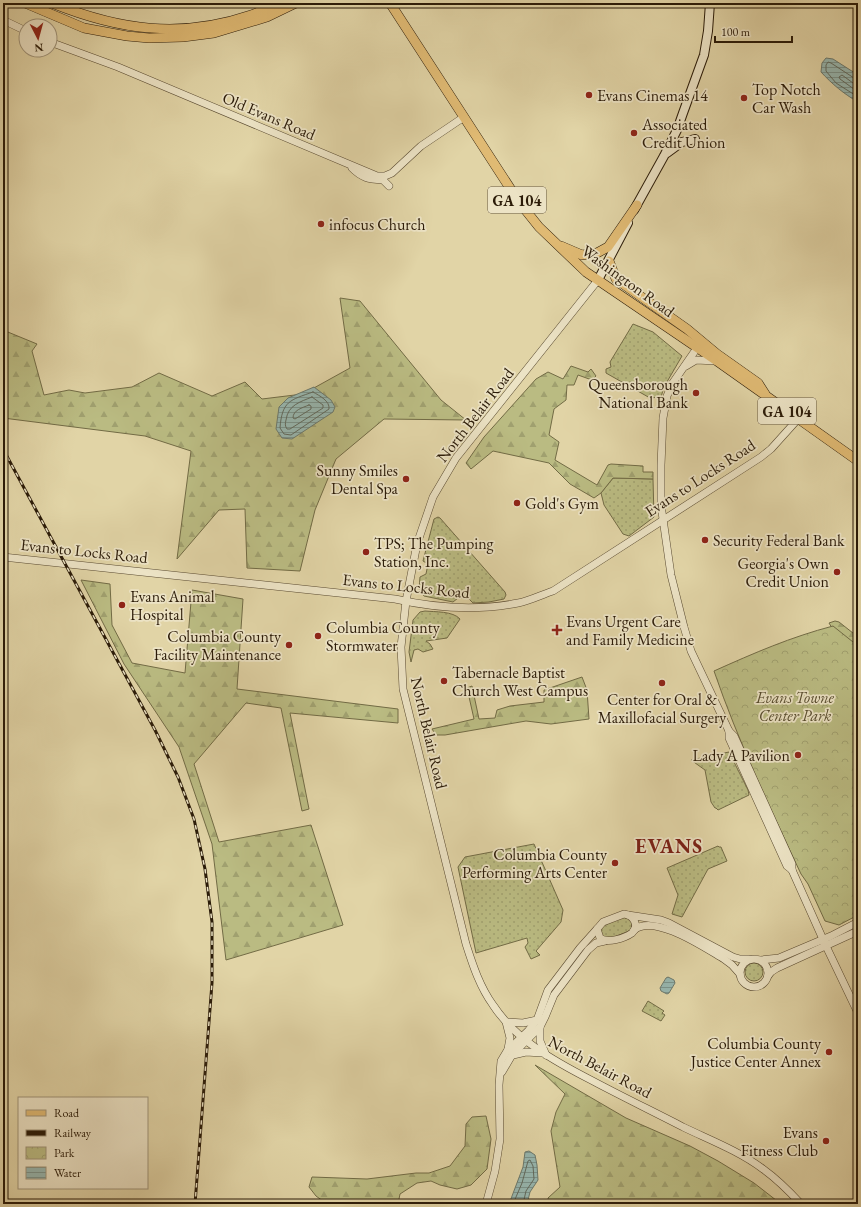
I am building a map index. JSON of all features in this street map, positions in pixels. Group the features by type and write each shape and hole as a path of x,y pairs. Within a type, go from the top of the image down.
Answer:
{"main road":[{"path":"25,3 84,28 126,36 148,38 184,37 214,33 267,17 296,3"},
{"path":"52,3 87,16 108,21 144,28 170,30 214,25 231,21 252,15 279,3"},
{"name":"Washington Road","path":"385,3 392,6 530,218 555,244 586,272 717,361 858,461"},
{"name":"North Belair Road","path":"598,280 610,261 677,130 704,55 708,31 710,3"},
{"path":"664,156 682,142 695,139"},
{"path":"555,244 582,255 597,253 608,247 637,206"},
{"name":"Washington Road","path":"610,261 616,279 687,328 717,354 758,383 767,397"}],"street":[{"path":"3,20 18,27"},
{"name":"Old Evans Road","path":"58,45 118,67 376,176 385,176 392,173 421,146 464,117"},
{"path":"350,166 360,176 374,180 382,180 389,186"},
{"name":"North Belair Road","path":"598,280 456,458 433,498 417,544 406,602 402,630 401,673 403,688 472,962 487,996 506,1022 555,1062 734,1151 763,1168 785,1186 801,1204"},
{"path":"697,348 672,384 667,396 663,418 661,465 663,519 678,608 691,651 729,731 734,736 786,866 792,870 858,1013"},
{"path":"683,368 696,360 717,361"},
{"name":"Evans to Locks Road","path":"3,557 382,598 448,607 488,607 519,603 553,591 761,457 771,449 798,419"},
{"path":"524,1038 540,1027 546,1018 559,982 580,948 603,922 621,915 661,920 673,924 733,957 740,959 761,960 778,958 858,931"},
{"path":"628,915 635,921 634,930"},
{"path":"486,1204 496,1171 500,1139 499,1085 501,1074 510,1053 524,1038 537,1020 548,990 559,982 590,947 596,943 605,941 610,942 629,934 640,926 646,925 667,929 724,959 740,974 744,983 754,987 762,984 776,968 858,922"},
{"path":"597,929 600,938 605,941"},
{"path":"740,974 743,964 749,959"},
{"path":"761,960 767,967 768,976"},
{"path":"510,1053 510,1038 506,1022 523,1023 537,1020"},
{"path":"510,1053 526,1052 544,1054 540,1037 540,1027"}],"green space":[{"path":"340,298 360,301 441,400 466,420 384,419 336,459 315,510 300,571 247,568 245,509 219,510 177,559 191,451 145,436 3,418 3,330 37,344 32,351 44,395 69,390 85,393 132,387 159,373 212,396 245,382 262,399 303,394 350,368"},
{"path":"633,324 653,332 682,356 664,387 661,397 650,398 606,373 606,369 611,367 610,362"},
{"path":"571,366 588,372 591,369 596,376 592,380 578,375 574,385 567,385 566,400 554,409 549,435 559,442 555,460 597,485 608,465 611,464 643,466 643,472 653,472 653,479 613,478 601,493 594,498 570,484 549,463 493,451 471,469 466,463 484,437 536,379 548,372 563,379"},
{"path":"613,478 653,479 654,517 629,536 623,534 604,505 601,493"},
{"path":"438,517 505,592 506,595 504,599 473,603 468,598 458,598 453,602 424,596 419,589 420,577 426,574 428,564 423,561 434,519"},
{"path":"81,580 110,584 112,625 132,663 185,673 192,590 243,599 237,689 398,709 398,723 290,713 309,809 302,811 281,708 246,703 194,764 219,842 311,825 343,925 226,960 212,844 179,747 124,664"},
{"path":"420,612 448,613 457,616 460,619 447,638 426,641 433,649 423,652 418,649 414,650 411,662 409,652 413,620"},
{"path":"835,621 839,622 858,637 858,653 832,628 829,623"},
{"name":"Evans Towne Center Park","path":"833,626 858,646 858,915 839,925 825,921 808,884 801,874 744,749 714,671 802,635"},
{"path":"582,677 587,690 589,719 551,724 526,721 445,735 436,735 432,729 474,719 467,688 472,686 479,719 495,718 497,710 510,706 544,702 544,690"},
{"path":"729,752 748,790 749,795 718,810 711,802 705,770 691,760"},
{"path":"534,844 563,910 561,922 536,951 540,955 531,959 525,947 528,943 527,938 476,953 458,867 465,857"},
{"path":"718,846 721,847 727,861 708,869 682,917 672,914 678,895 667,868"},
{"path":"622,917 631,919 631,930 610,939 604,938 600,933 601,927"},
{"path":"754,963 760,966 763,972 760,978 754,981 748,978 745,972 748,966"},
{"path":"648,1001 664,1011 662,1013 665,1015 661,1021 642,1011"},
{"path":"535,1065 626,1118 690,1146 718,1161 754,1183 781,1204 549,1204 548,1198 560,1187 551,1131 556,1112 565,1094"},
{"path":"486,1116 491,1139 487,1169 471,1185 457,1189 431,1181 417,1183 400,1194 398,1204 327,1204 316,1196 309,1187 312,1177 367,1179 416,1173 429,1173 450,1166 465,1146 466,1124 472,1117"}],"water":[{"path":"826,58 833,59 858,75 858,102 829,81 821,72 822,63"},
{"path":"314,387 331,400 335,407 333,412 292,439 282,438 276,429 279,407 288,398"},
{"path":"668,977 674,980 675,983 667,994 661,991 660,988"},
{"path":"529,1151 535,1155 538,1180 530,1192 527,1204 509,1204 523,1167 525,1152"}],"railway":[{"path":"3,449 155,730 178,777 194,819 205,869 212,922 212,983 195,1204"}],"place":[{"name":"Evans Cinemas 14","path":"589,95"},
{"name":"Top Notch Car Wash","path":"744,98"},
{"name":"Associated Credit Union","path":"634,133"},
{"name":"infocus Church","path":"321,224"},
{"name":"Queensborough National Bank","path":"696,393"},
{"name":"Sunny Smiles Dental Spa","path":"406,479"},
{"name":"Gold's Gym","path":"517,503"},
{"name":"Security Federal Bank","path":"705,540"},
{"name":"TPS; The Pumping Station, Inc.","path":"366,552"},
{"name":"Georgia's Own Credit Union","path":"837,572"},
{"name":"Evans Animal Hospital","path":"122,605"},
{"name":"Evans Urgent Care and Family Medicine","path":"557,630"},
{"name":"Columbia County Stormwater","path":"318,636"},
{"name":"Columbia County Facility Maintenance","path":"289,645"},
{"name":"Tabernacle Baptist Church West Campus","path":"444,681"},
{"name":"Center for Oral & Maxillofacial Surgery","path":"662,683"},
{"name":"Lady A Pavilion","path":"798,755"},
{"name":"Columbia County Performing Arts Center","path":"615,863"},
{"name":"Columbia County Justice Center Annex","path":"829,1052"},
{"name":"Evans Fitness Club","path":"826,1141"}],"district":[{"name":"EVANS","path":"669,846"}]}
